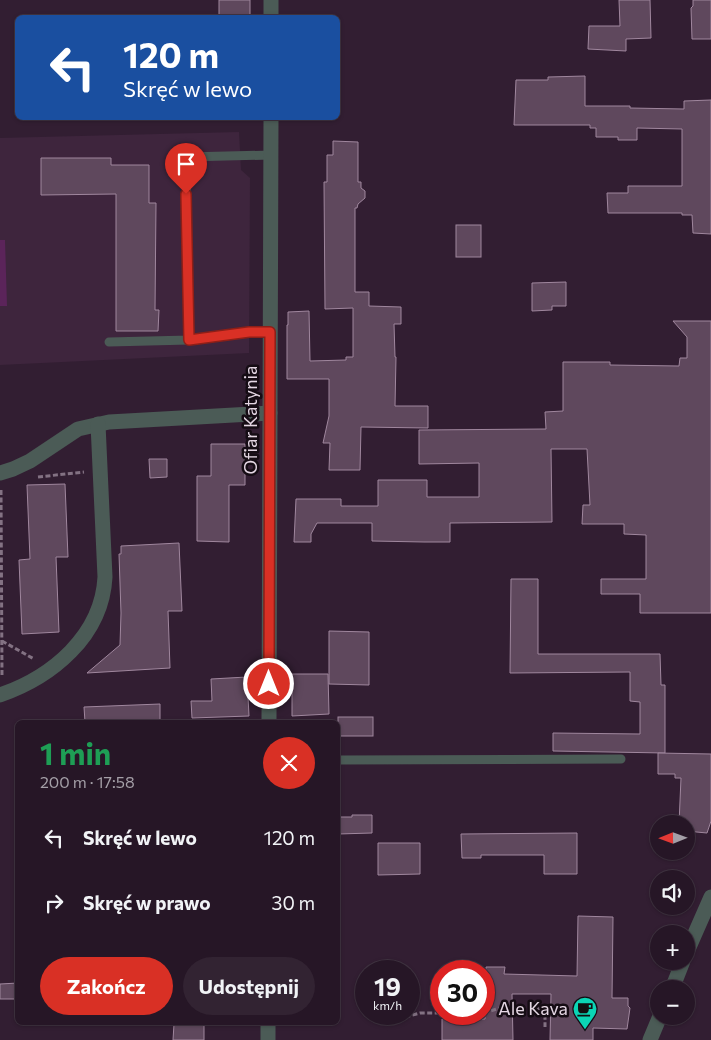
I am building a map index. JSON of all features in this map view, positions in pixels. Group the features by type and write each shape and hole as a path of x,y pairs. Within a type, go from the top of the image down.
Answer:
{"street":[{"path":"271,0 271,15"},
{"name":"Ofiar Katynia","path":"269,720 271,120"},
{"path":"0,473 30,461 78,429 98,424 270,413"},
{"path":"1,694 22,685 52,668 82,640 93,620 105,577 98,424"},
{"path":"695,933 711,897"},
{"path":"268,1025 268,1040"},
{"path":"650,1040 656,1025"}],"lane":[{"path":"189,340 186,157 271,155"},
{"path":"109,342 189,340 249,332 270,332"},
{"path":"340,760 621,760"}],"path":[{"path":"30,478 100,471"},
{"path":"0,473 1,694"},
{"path":"2,641 52,668"},
{"path":"495,1010 545,1008 545,1027"}],"shaded area":[{"path":"239,132 241,170 250,178 249,353 0,365 0,138"},
{"path":"0,240 5,240 7,306 0,306"}],"building":[{"path":"219,0 250,0 250,15 219,15"},
{"path":"619,0 650,0 651,38 626,39 626,51 588,49 589,26 620,26"},
{"path":"693,0 711,0 711,39 692,39 691,8"},
{"path":"585,76 585,106 684,109 684,101 711,100 711,234 693,233 692,215 682,215 682,213 608,213 607,193 628,193 628,186 682,186 682,129 637,128 637,140 618,140 618,137 596,137 596,128 590,128 590,125 514,125 516,80 548,80 548,77"},
{"path":"333,141 358,142 358,182 361,182 361,188 365,191 365,198 355,208 355,292 369,292 369,306 401,307 401,324 394,324 396,357 395,406 428,406 428,428 361,427 360,470 329,470 330,443 323,443 329,416 329,379 287,379 288,312 309,311 310,361 346,360 346,357 353,357 353,308 325,309 324,182 327,182 327,155 333,155"},
{"path":"41,158 111,158 111,165 149,165 149,203 156,203 155,310 159,310 158,331 116,331 116,194 41,195"},
{"path":"456,225 481,225 481,257 456,257"},
{"path":"566,282 566,306 552,306 552,310 532,311 532,283"},
{"path":"673,321 711,321 711,613 640,613 640,594 601,594 601,579 646,579 646,535 624,534 624,524 582,524 583,505 590,505 587,449 551,449 552,522 450,523 450,542 372,541 372,523 317,523 311,534 311,542 294,542 296,499 341,499 341,506 378,506 378,480 427,480 427,497 479,497 479,463 419,464 419,430 546,429 545,412 563,411 563,362 610,362 610,365 679,366 680,358 687,358 687,337"},
{"path":"211,444 245,444 245,485 229,485 229,542 197,541 197,476 211,476"},
{"path":"149,459 167,459 167,477 150,478"},
{"path":"65,484 68,557 56,557 59,632 22,634 19,560 30,559 27,485"},
{"path":"179,543 182,611 168,611 170,668 87,673 120,645 119,554 121,554 121,546"},
{"path":"511,579 538,579 538,654 660,654 661,685 665,685 665,753 553,751 553,733 640,734 640,702 630,701 630,672 510,673"},
{"path":"329,631 369,632 369,685 329,684"},
{"path":"292,674 328,674 329,714 292,716"},
{"path":"247,677 249,716 192,718 191,701 212,701 211,679"},
{"path":"160,704 160,720 85,720 84,707"},
{"path":"338,717 373,717 373,736 340,736 340,720 338,720"},
{"path":"658,753 711,754 711,821 707,833 695,832 695,815 679,815 681,778 675,778 675,774 658,774"},
{"path":"352,815 372,815 372,833 340,834 340,817 352,817"},
{"path":"577,833 577,874 544,874 544,855 481,855 481,858 462,858 461,834"},
{"path":"378,843 420,843 420,874 378,875"},
{"path":"578,916 613,917 612,998 628,998 628,1006 630,1008 627,1029 593,1028 593,1040 550,1040 551,994 512,994 513,1040 442,1040 442,1025 495,1025 495,967 505,967 504,974 577,976"},
{"path":"15,983 15,999 0,999 0,984"},
{"path":"174,1025 204,1025 204,1040 173,1040"}],"place":[{"name":"Ale Kava","path":"585,1030"}],"route":[{"path":"186,194 189,340 249,332 270,332 269,684"}]}
